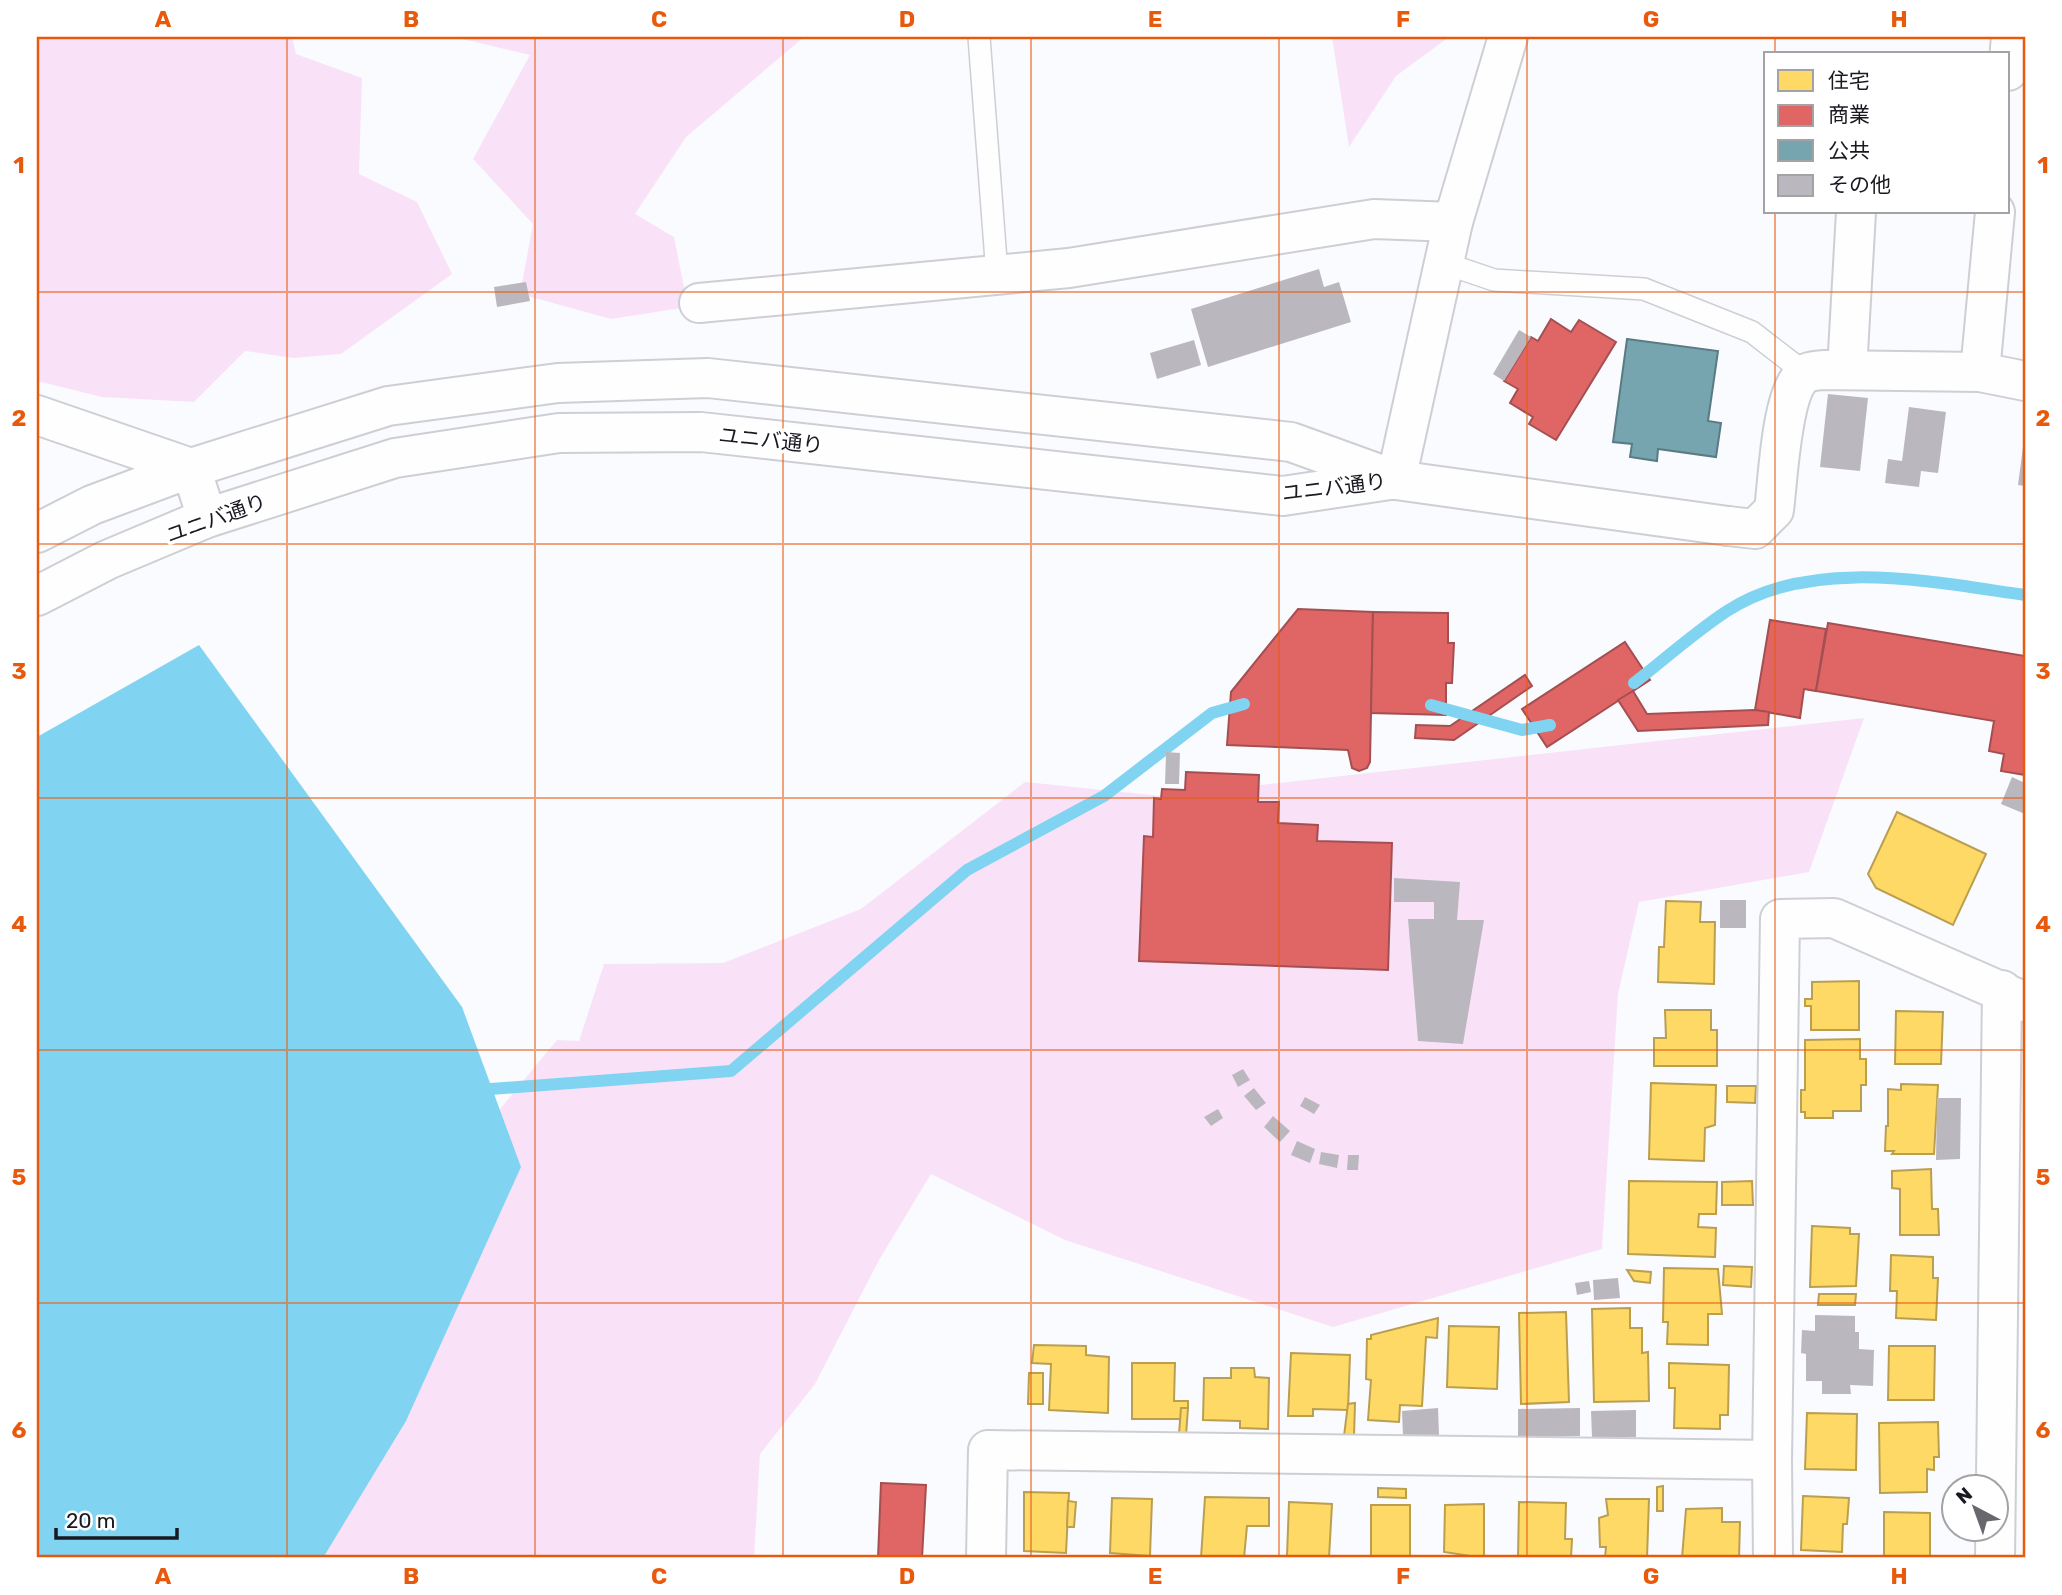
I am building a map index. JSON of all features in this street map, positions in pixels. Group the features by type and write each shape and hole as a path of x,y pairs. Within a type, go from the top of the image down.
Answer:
{"street":[{"path":"1508,37 1453,222 1396,480 1755,528 1774,510 1780,442 1795,384 1805,373 1823,370 1980,372 2025,381"},
{"path":"1847,370 1856,214"},
{"path":"1980,372 1995,214"},
{"path":"699,303 1069,268 1374,219 1453,222"},
{"name":"ユニバ通り","path":"37,533 92,505 191,468 388,406 558,383 708,378 1291,442 1396,480"},
{"path":"37,415 191,468 207,518"},
{"name":"ユニバ通り","path":"37,596 107,560 207,518 395,458 559,433 701,432 1283,496 1396,480"},
{"path":"1773,1558 1780,919 1833,918 2013,996 1995,1558"},
{"path":"986,1558 988,1450 1772,1460"}],"lane":[{"path":"979,37 997,274"},
{"path":"1444,263 1494,280 1644,289 1752,332 1805,373"}],"shaded area":[{"path":"40,37 292,37 296,54 362,78 359,174 417,202 452,274 341,354 293,358 245,351 194,402 102,397 37,381 37,47"},
{"path":"454,37 804,37 686,137 635,214 674,237 688,307 611,319 520,294 533,224 473,159 530,55"},
{"path":"1332,37 1449,37 1396,76 1349,147"},
{"path":"1864,718 1809,872 1639,902 1618,994 1602,1249 1333,1327 1065,1240 931,1174 879,1260 815,1384 760,1454 754,1558 320,1558 481,1132 557,1040 579,1041 604,964 723,963 861,909 1025,782 1161,796"}],"water":[{"path":"199,645 462,1007 521,1167 406,1421 323,1558 37,1558 37,737"}],"building: 住宅":[{"path":"1897,812 1986,854 1953,925 1876,888 1868,874"},
{"path":"1666,901 1701,902 1700,922 1715,922 1714,984 1658,982 1659,947 1664,947"},
{"path":"1859,981 1859,1030 1811,1030 1811,1006 1805,1006 1805,999 1812,999 1812,982"},
{"path":"1665,1010 1711,1010 1711,1030 1717,1030 1717,1066 1654,1066 1654,1038 1666,1038"},
{"path":"1896,1011 1943,1012 1941,1064 1895,1064"},
{"path":"1860,1039 1860,1059 1866,1059 1866,1085 1861,1085 1861,1111 1833,1111 1833,1118 1805,1118 1805,1112 1801,1112 1801,1090 1805,1090 1805,1040"},
{"path":"1651,1083 1716,1085 1715,1125 1705,1128 1704,1161 1649,1159"},
{"path":"1901,1084 1938,1085 1934,1154 1892,1154 1894,1151 1885,1151 1888,1089 1901,1090"},
{"path":"1727,1086 1756,1086 1755,1103 1727,1102"},
{"path":"1931,1169 1932,1209 1938,1209 1939,1235 1900,1235 1900,1189 1892,1188 1892,1171"},
{"path":"1629,1181 1717,1182 1716,1214 1699,1214 1698,1227 1716,1228 1715,1257 1628,1254"},
{"path":"1752,1181 1753,1205 1722,1205 1722,1182"},
{"path":"1812,1226 1850,1228 1850,1234 1859,1234 1856,1286 1810,1287"},
{"path":"1891,1255 1933,1257 1933,1278 1938,1278 1936,1320 1896,1318 1897,1291 1890,1291"},
{"path":"1724,1266 1752,1267 1751,1287 1723,1285"},
{"path":"1664,1268 1718,1269 1722,1314 1708,1314 1708,1345 1667,1344 1668,1322 1663,1322"},
{"path":"1627,1270 1651,1272 1650,1283 1634,1281"},
{"path":"1819,1294 1856,1294 1855,1305 1818,1305"},
{"path":"1630,1308 1630,1328 1642,1328 1642,1353 1648,1352 1649,1401 1594,1402 1592,1309"},
{"path":"1566,1312 1569,1402 1521,1404 1519,1313"},
{"path":"1438,1318 1437,1338 1426,1337 1422,1406 1400,1405 1399,1422 1368,1420 1371,1380 1366,1379 1367,1339 1371,1339 1371,1335"},
{"path":"1449,1326 1499,1327 1497,1389 1447,1387"},
{"path":"1034,1345 1086,1346 1086,1355 1109,1357 1108,1413 1049,1410 1051,1364 1032,1363"},
{"path":"1889,1346 1935,1346 1934,1400 1888,1400"},
{"path":"1291,1353 1350,1355 1348,1410 1313,1409 1313,1416 1288,1416"},
{"path":"1132,1363 1175,1363 1174,1401 1188,1401 1188,1408 1181,1408 1181,1419 1132,1419"},
{"path":"1669,1363 1729,1365 1728,1415 1720,1415 1720,1429 1674,1428 1675,1388 1669,1388"},
{"path":"1231,1368 1254,1368 1255,1377 1269,1378 1268,1429 1240,1428 1240,1421 1203,1420 1204,1378 1231,1378"},
{"path":"1029,1373 1043,1373 1043,1404 1028,1404"},
{"path":"1355,1403 1354,1437 1344,1436 1348,1404"},
{"path":"1181,1408 1188,1408 1186,1435 1179,1434"},
{"path":"1807,1413 1857,1414 1856,1470 1805,1469"},
{"path":"1938,1422 1939,1457 1934,1457 1934,1470 1927,1469 1927,1492 1880,1493 1879,1423"},
{"path":"1663,1486 1663,1511 1657,1511 1657,1487"},
{"path":"1378,1488 1406,1489 1406,1498 1378,1497"},
{"path":"1024,1492 1069,1493 1066,1553 1024,1551"},
{"path":"1803,1496 1849,1498 1847,1524 1843,1524 1842,1552 1801,1550"},
{"path":"1205,1497 1269,1498 1269,1526 1247,1526 1244,1558 1201,1558"},
{"path":"1112,1498 1152,1499 1150,1556 1110,1553"},
{"path":"1606,1499 1649,1499 1647,1558 1605,1558 1606,1547 1600,1547 1599,1518 1608,1515"},
{"path":"1068,1501 1076,1502 1074,1527 1067,1527"},
{"path":"1289,1502 1332,1504 1329,1558 1287,1556"},
{"path":"1519,1502 1566,1503 1565,1539 1572,1539 1571,1558 1518,1558"},
{"path":"1484,1504 1484,1558 1444,1552 1445,1505"},
{"path":"1371,1505 1410,1505 1410,1558 1371,1558"},
{"path":"1722,1508 1722,1522 1740,1522 1739,1558 1682,1558 1686,1509"},
{"path":"1884,1512 1930,1513 1930,1558 1884,1558"}],"building: 商業":[{"path":"1551,319 1571,332 1579,320 1616,342 1556,440 1529,424 1533,417 1510,403 1518,389 1504,381 1531,337 1538,341"},
{"path":"1298,609 1373,612 1370,762 1367,768 1359,771 1352,768 1348,750 1227,745 1231,692"},
{"path":"1373,612 1448,613 1448,643 1454,643 1452,683 1446,683 1446,715 1371,713"},
{"path":"1770,620 1826,629 1816,691 1804,689 1800,718 1755,710"},
{"path":"1828,623 2025,656 2025,775 2001,771 2004,754 1989,751 1994,721 1816,691"},
{"path":"1625,642 1650,680 1547,747 1522,709"},
{"path":"1525,675 1532,686 1454,740 1415,738 1416,725 1450,726"},
{"path":"1633,691 1647,714 1755,710 1769,712 1768,725 1638,731 1618,700"},
{"path":"1186,772 1259,775 1258,802 1279,802 1278,823 1318,825 1317,841 1392,843 1388,970 1139,961 1144,836 1153,837 1154,798 1161,799 1162,789 1185,790"},
{"path":"881,1483 926,1485 922,1558 878,1558"}],"building: 公共":[{"path":"1627,339 1718,351 1708,421 1721,423 1716,457 1658,449 1657,461 1630,457 1632,444 1613,442"}],"building: その他":[{"path":"1319,269 1324,287 1339,282 1351,322 1208,367 1191,309"},
{"path":"526,282 530,301 497,307 494,287"},
{"path":"1519,330 1531,337 1504,381 1493,374"},
{"path":"1194,340 1201,365 1157,379 1150,353"},
{"path":"1828,394 1868,398 1860,471 1820,467"},
{"path":"1909,407 1946,412 1938,473 1921,471 1919,487 1885,483 1888,459 1902,461"},
{"path":"2025,439 2025,486 2018,485"},
{"path":"1166,752 1180,753 1179,784 1165,784"},
{"path":"2012,777 2025,783 2025,814 2001,804"},
{"path":"1394,878 1460,882 1457,920 1484,920 1463,1044 1418,1041 1408,919 1434,919 1434,902 1394,902"},
{"path":"1720,900 1746,900 1746,928 1720,928"},
{"path":"1243,1069 1250,1080 1238,1087 1232,1075"},
{"path":"1254,1088 1266,1103 1256,1110 1244,1096"},
{"path":"1305,1097 1320,1105 1314,1114 1300,1106"},
{"path":"1937,1098 1961,1098 1960,1159 1936,1160"},
{"path":"1218,1109 1223,1118 1211,1126 1204,1117"},
{"path":"1273,1116 1290,1131 1280,1142 1264,1127"},
{"path":"1297,1141 1315,1149 1310,1163 1291,1155"},
{"path":"1321,1152 1339,1155 1337,1168 1319,1164"},
{"path":"1348,1155 1359,1155 1358,1170 1347,1170"},
{"path":"1618,1278 1620,1298 1594,1300 1593,1280"},
{"path":"1589,1281 1591,1292 1577,1295 1575,1283"},
{"path":"1815,1315 1855,1316 1859,1349 1874,1350 1873,1386 1850,1385 1851,1394 1822,1394 1822,1381 1806,1381 1806,1354 1801,1353 1802,1330 1815,1331"},
{"path":"1438,1408 1439,1435 1403,1436 1402,1411"},
{"path":"1580,1408 1580,1436 1518,1437 1518,1409"},
{"path":"1636,1410 1636,1437 1592,1437 1591,1411"}],"waterway":[{"path":"1634,683 1727,611 1760,594 1796,583 1834,578 1912,580 2025,595"},
{"path":"478,1090 731,1071 967,870 1104,796 1212,713 1244,704"},
{"path":"1431,705 1522,730 1550,725"}]}
